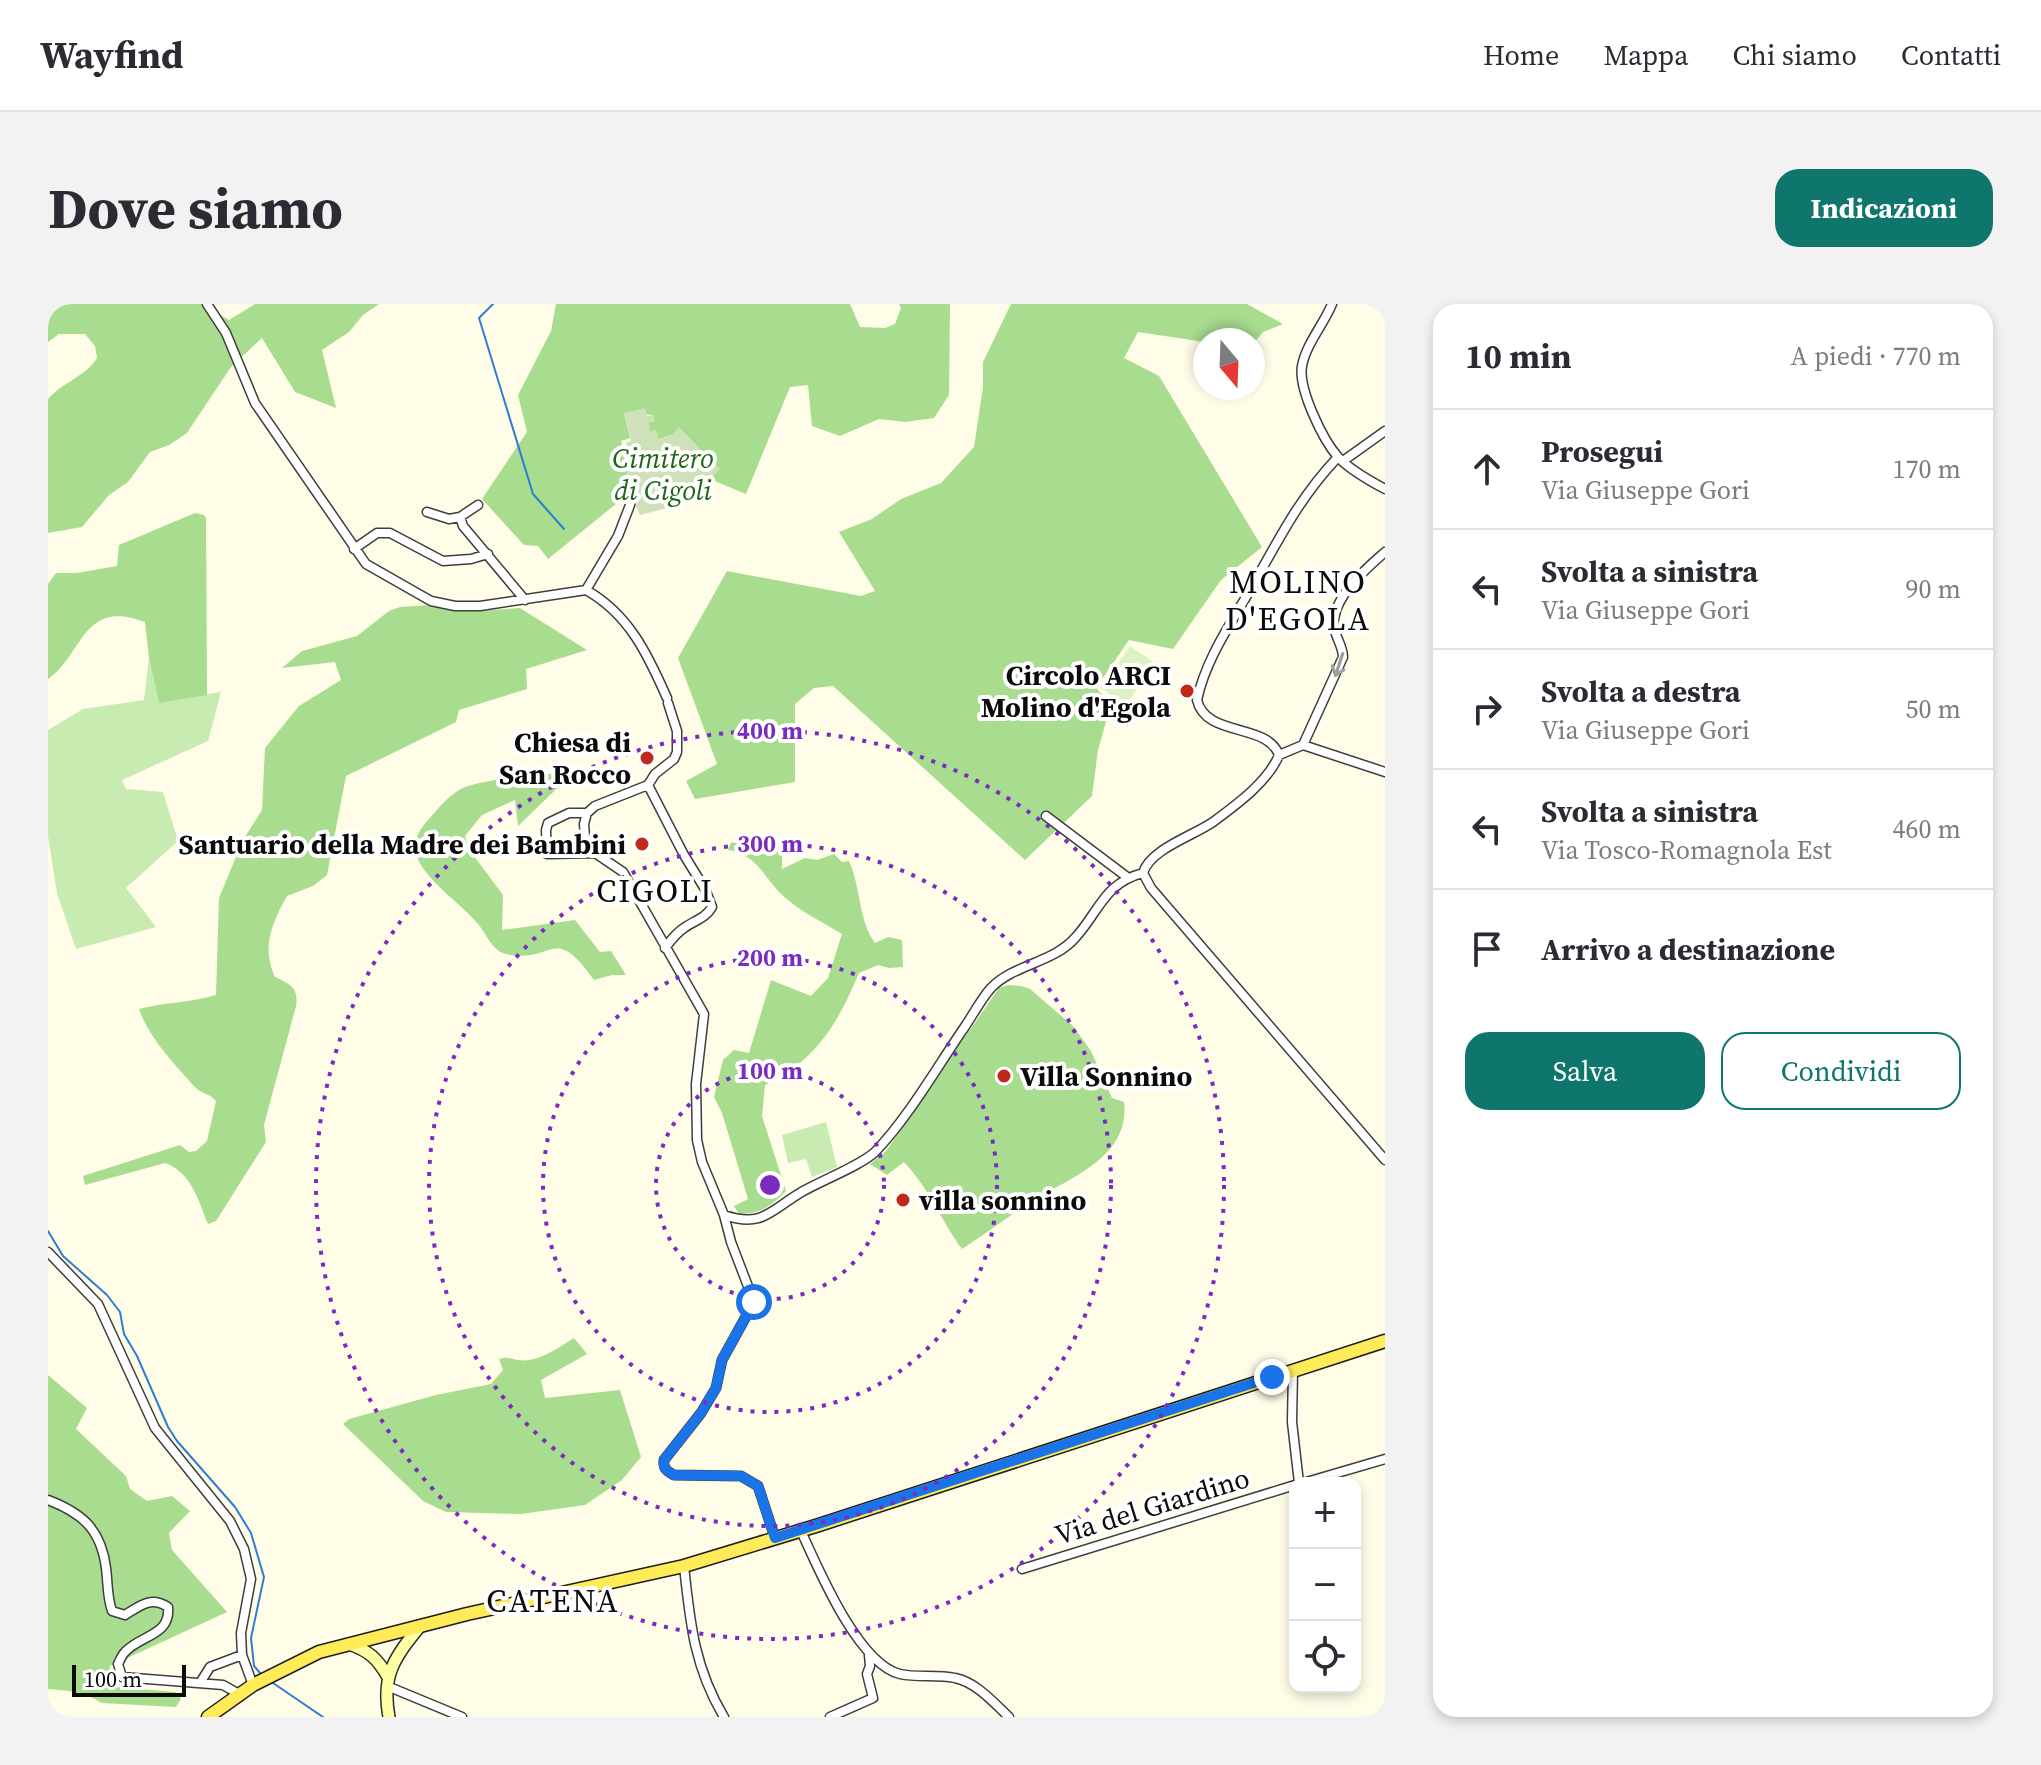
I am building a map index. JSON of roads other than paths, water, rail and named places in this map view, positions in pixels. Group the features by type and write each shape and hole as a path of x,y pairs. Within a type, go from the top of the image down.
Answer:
{"main road":[{"path":"208,1717 253,1685 305,1658 420,1626 684,1566 801,1531 1385,1341"},
{"path":"387,1682 397,1655 420,1626"},
{"path":"383,1635 397,1655"},
{"path":"379,1661 383,1635"},
{"path":"349,1644 369,1651 379,1661 387,1682 389,1717"}],"street":[{"path":"207,304 226,333 255,403 366,564 431,601 455,606 480,606 586,590 601,599 630,627 668,700 677,731 674,759 655,774 648,785 595,806 587,813 585,837 595,853 623,872 704,1014 696,1084 697,1140 702,1162 754,1302 722,1360 716,1388 663,1465 674,1475 741,1476 758,1486 775,1538"},
{"path":"1332,304 1307,352 1302,365 1302,382 1313,414 1341,459 1385,489"},
{"path":"1279,755 1272,743 1207,717 1197,700 1213,655 1302,498 1341,459 1385,431"},
{"path":"427,512 449,519 460,517 478,505"},
{"path":"586,590 618,536 630,505"},
{"path":"460,517 463,526 525,600"},
{"path":"354,549 377,533 390,533 443,561 488,554"},
{"path":"1303,745 1343,657 1334,626 1343,595 1385,552"},
{"path":"724,1215 741,1221 771,1215 780,1204 873,1154 925,1086 992,987 1074,940 1105,896 1127,877 1143,873 1152,859 1212,823 1273,769 1279,755 1303,745 1385,772"},
{"path":"648,785 712,907 707,916 688,925 665,948"},
{"path":"587,813 569,813 548,823 547,854 595,853"},
{"path":"1046,816 1127,877"},
{"path":"1143,873 1151,888 1385,1160"},
{"path":"48,1252 98,1304 155,1428 230,1521 244,1549 251,1579 241,1633 242,1655 253,1685"},
{"path":"1293,1370 1292,1422 1298,1477"},
{"name":"Via del Giardino","path":"1323,1477 1385,1459"},
{"name":"Via del Giardino","path":"1022,1569 1289,1487"},
{"path":"48,1500 87,1521 100,1543 112,1611 125,1615 146,1602 157,1601 168,1607 169,1617 162,1629 125,1652 118,1664 122,1677 223,1685 239,1694"},
{"path":"801,1531 839,1608 869,1654 900,1674 957,1678 977,1688 1009,1717"},
{"path":"684,1566 693,1639 700,1668 710,1694 724,1717"},
{"path":"830,1717 873,1698 867,1674 869,1654"},
{"path":"200,1683 210,1667 242,1655"},
{"path":"387,1682 462,1717"}],"waterway":[{"path":"493,304 479,318 533,494 564,529"},
{"path":"48,1231 63,1256 107,1295 120,1312 124,1334 168,1427 235,1507 251,1533 264,1577 251,1638 254,1666 260,1673"},
{"path":"273,1683 323,1717"}],"place":[{"name":"Circolo ARCI Molino d'Egola","path":"1187,691"},
{"name":"Chiesa di San Rocco","path":"647,758"},
{"name":"Santuario della Madre dei Bambini","path":"642,844"},
{"name":"Villa Sonnino","path":"1004,1076"},
{"name":"villa sonnino","path":"903,1200"}],"district":[{"name":"MOLINO D'EGOLA","path":"1298,600"},
{"name":"CIGOLI","path":"655,891"},
{"name":"CATENA","path":"553,1601"}],"park label":[{"name":"Cimitero di Cigoli","path":"663,474"}]}
